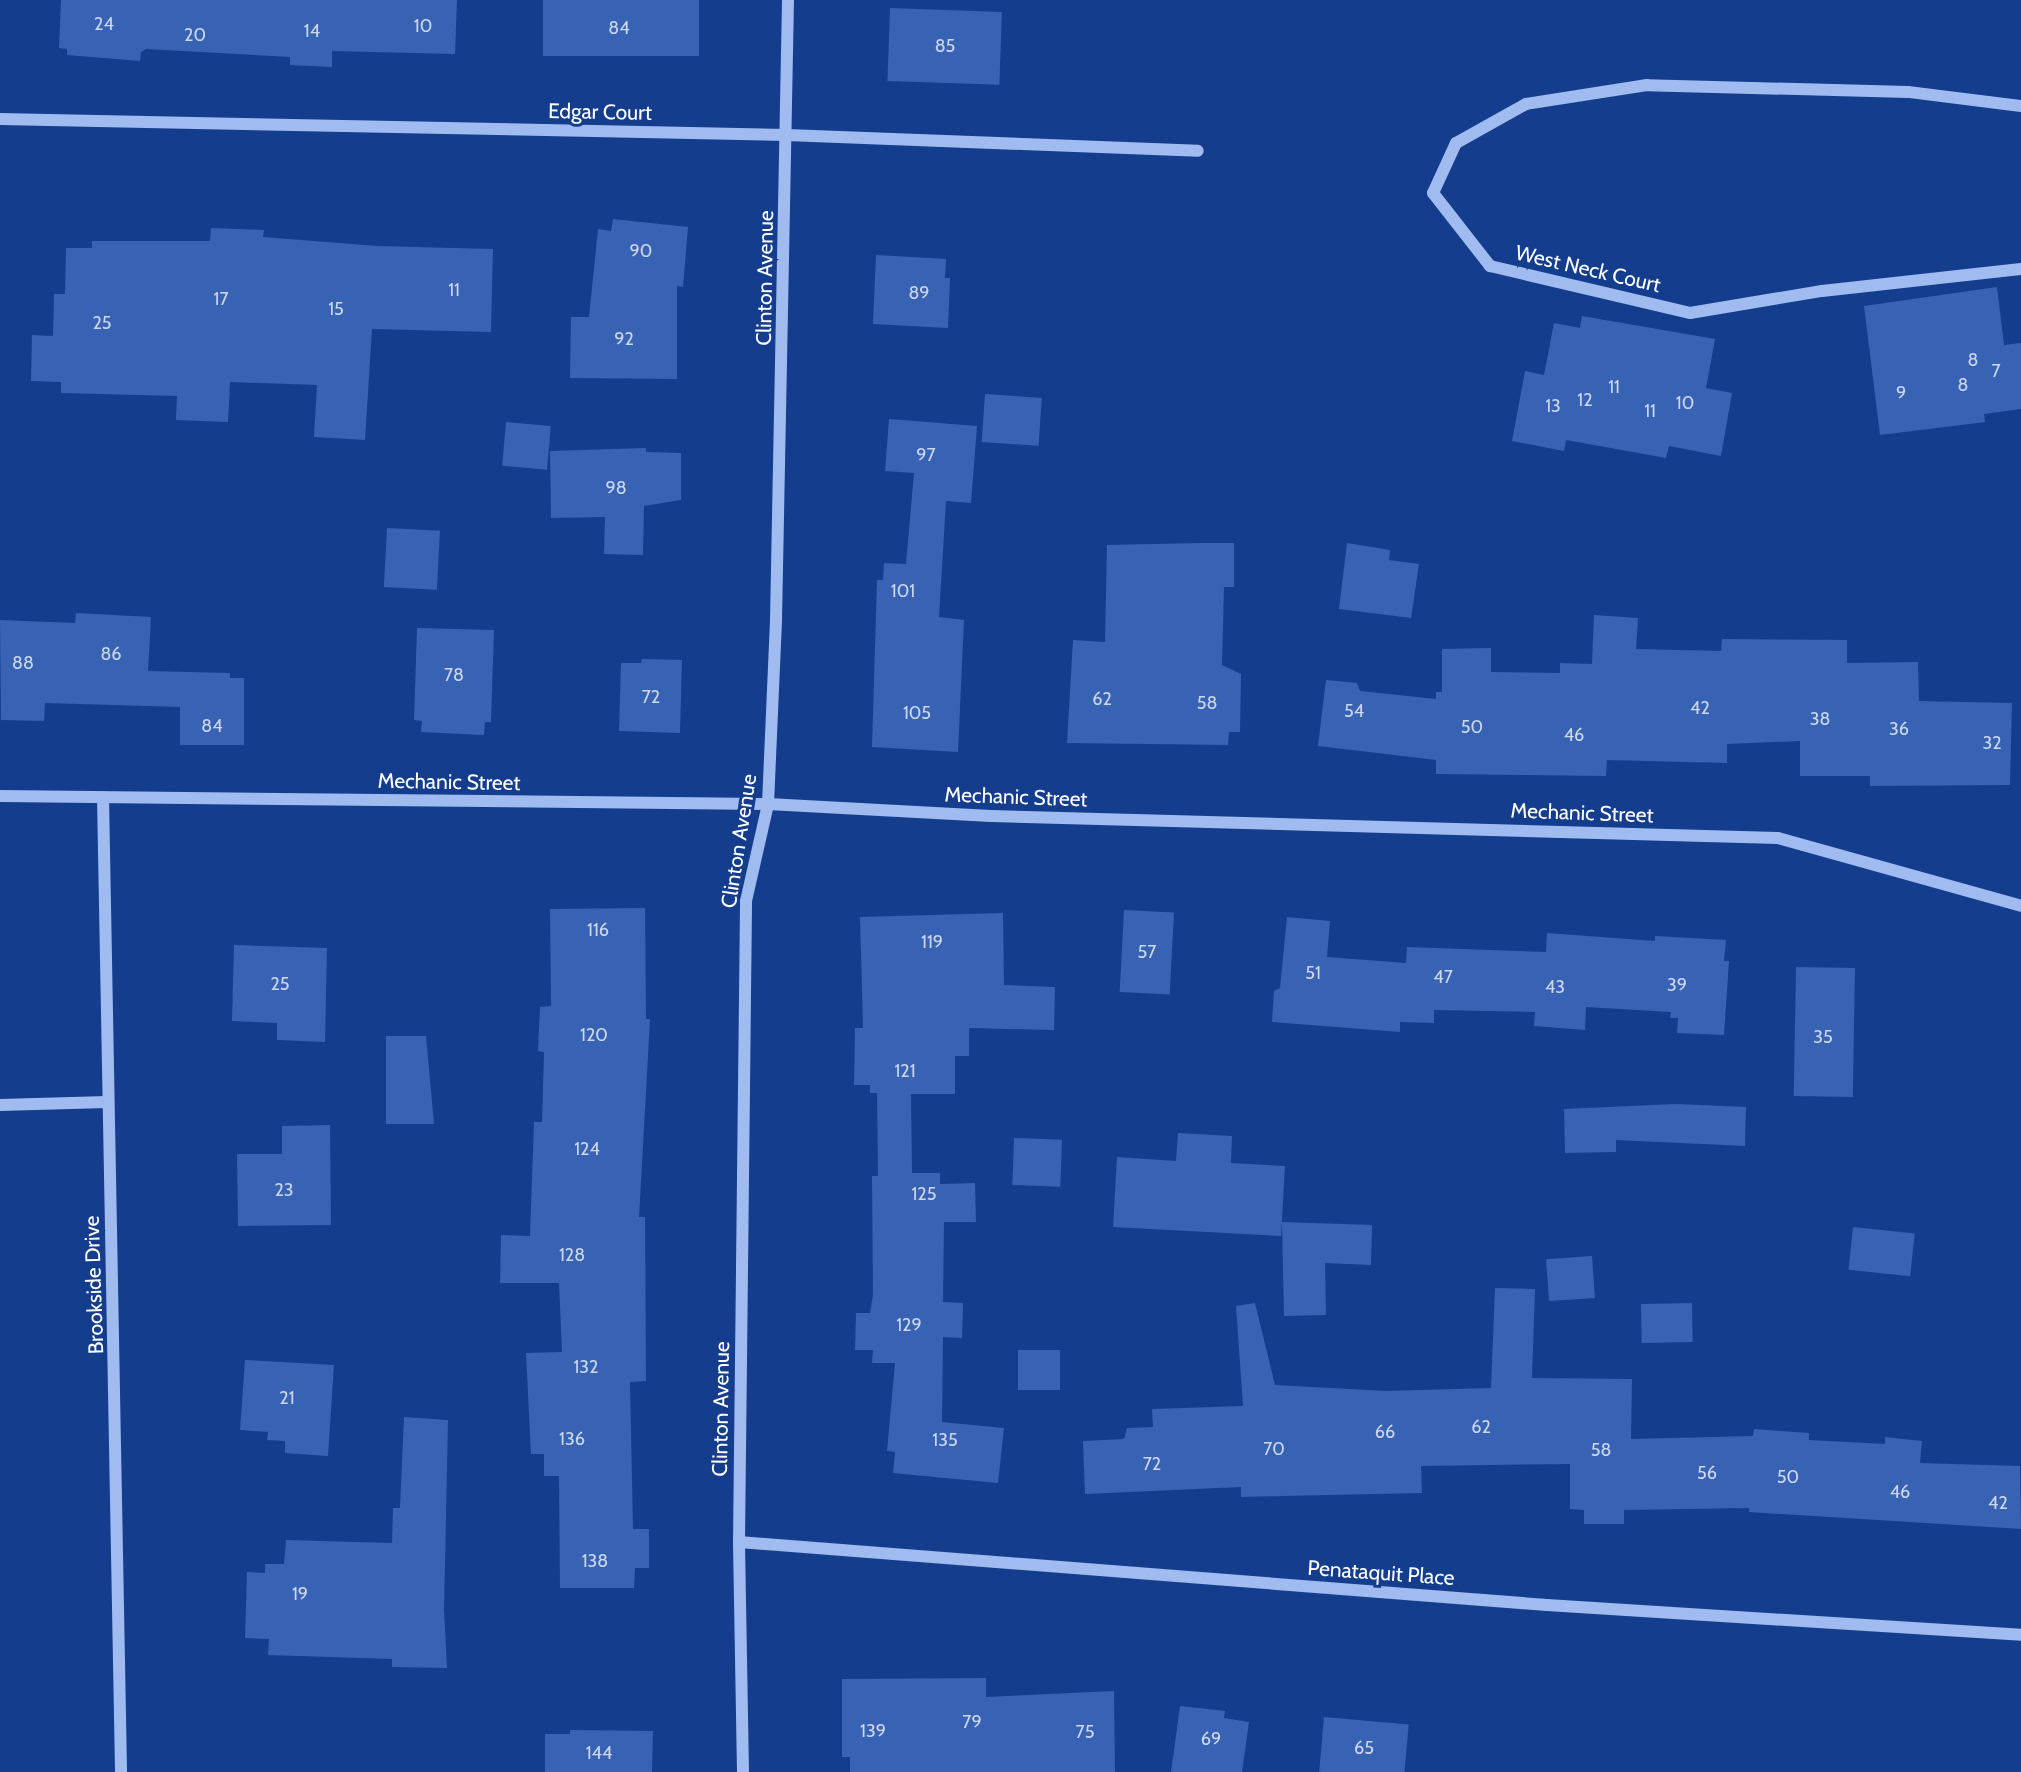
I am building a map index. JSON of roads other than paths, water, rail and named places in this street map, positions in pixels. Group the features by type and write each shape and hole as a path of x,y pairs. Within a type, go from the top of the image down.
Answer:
{"street":[{"name":"Clinton Avenue","path":"743,1772 739,1542 746,901 768,804 787,135 788,0"},
{"name":"West Neck Court","path":"2021,106 1908,92 1647,85 1527,104 1456,143 1433,193 1490,266 1690,313 1822,291 2021,269"},
{"name":"Edgar Court","path":"0,119 787,135 1198,151"},
{"name":"Mechanic Street","path":"0,796 768,804 991,816 1778,838 2021,906"},
{"name":"Brookside Drive","path":"103,797 121,1772"},
{"path":"0,1105 107,1102"},
{"name":"Penataquit Place","path":"739,1542 1547,1605 2021,1635"}]}
